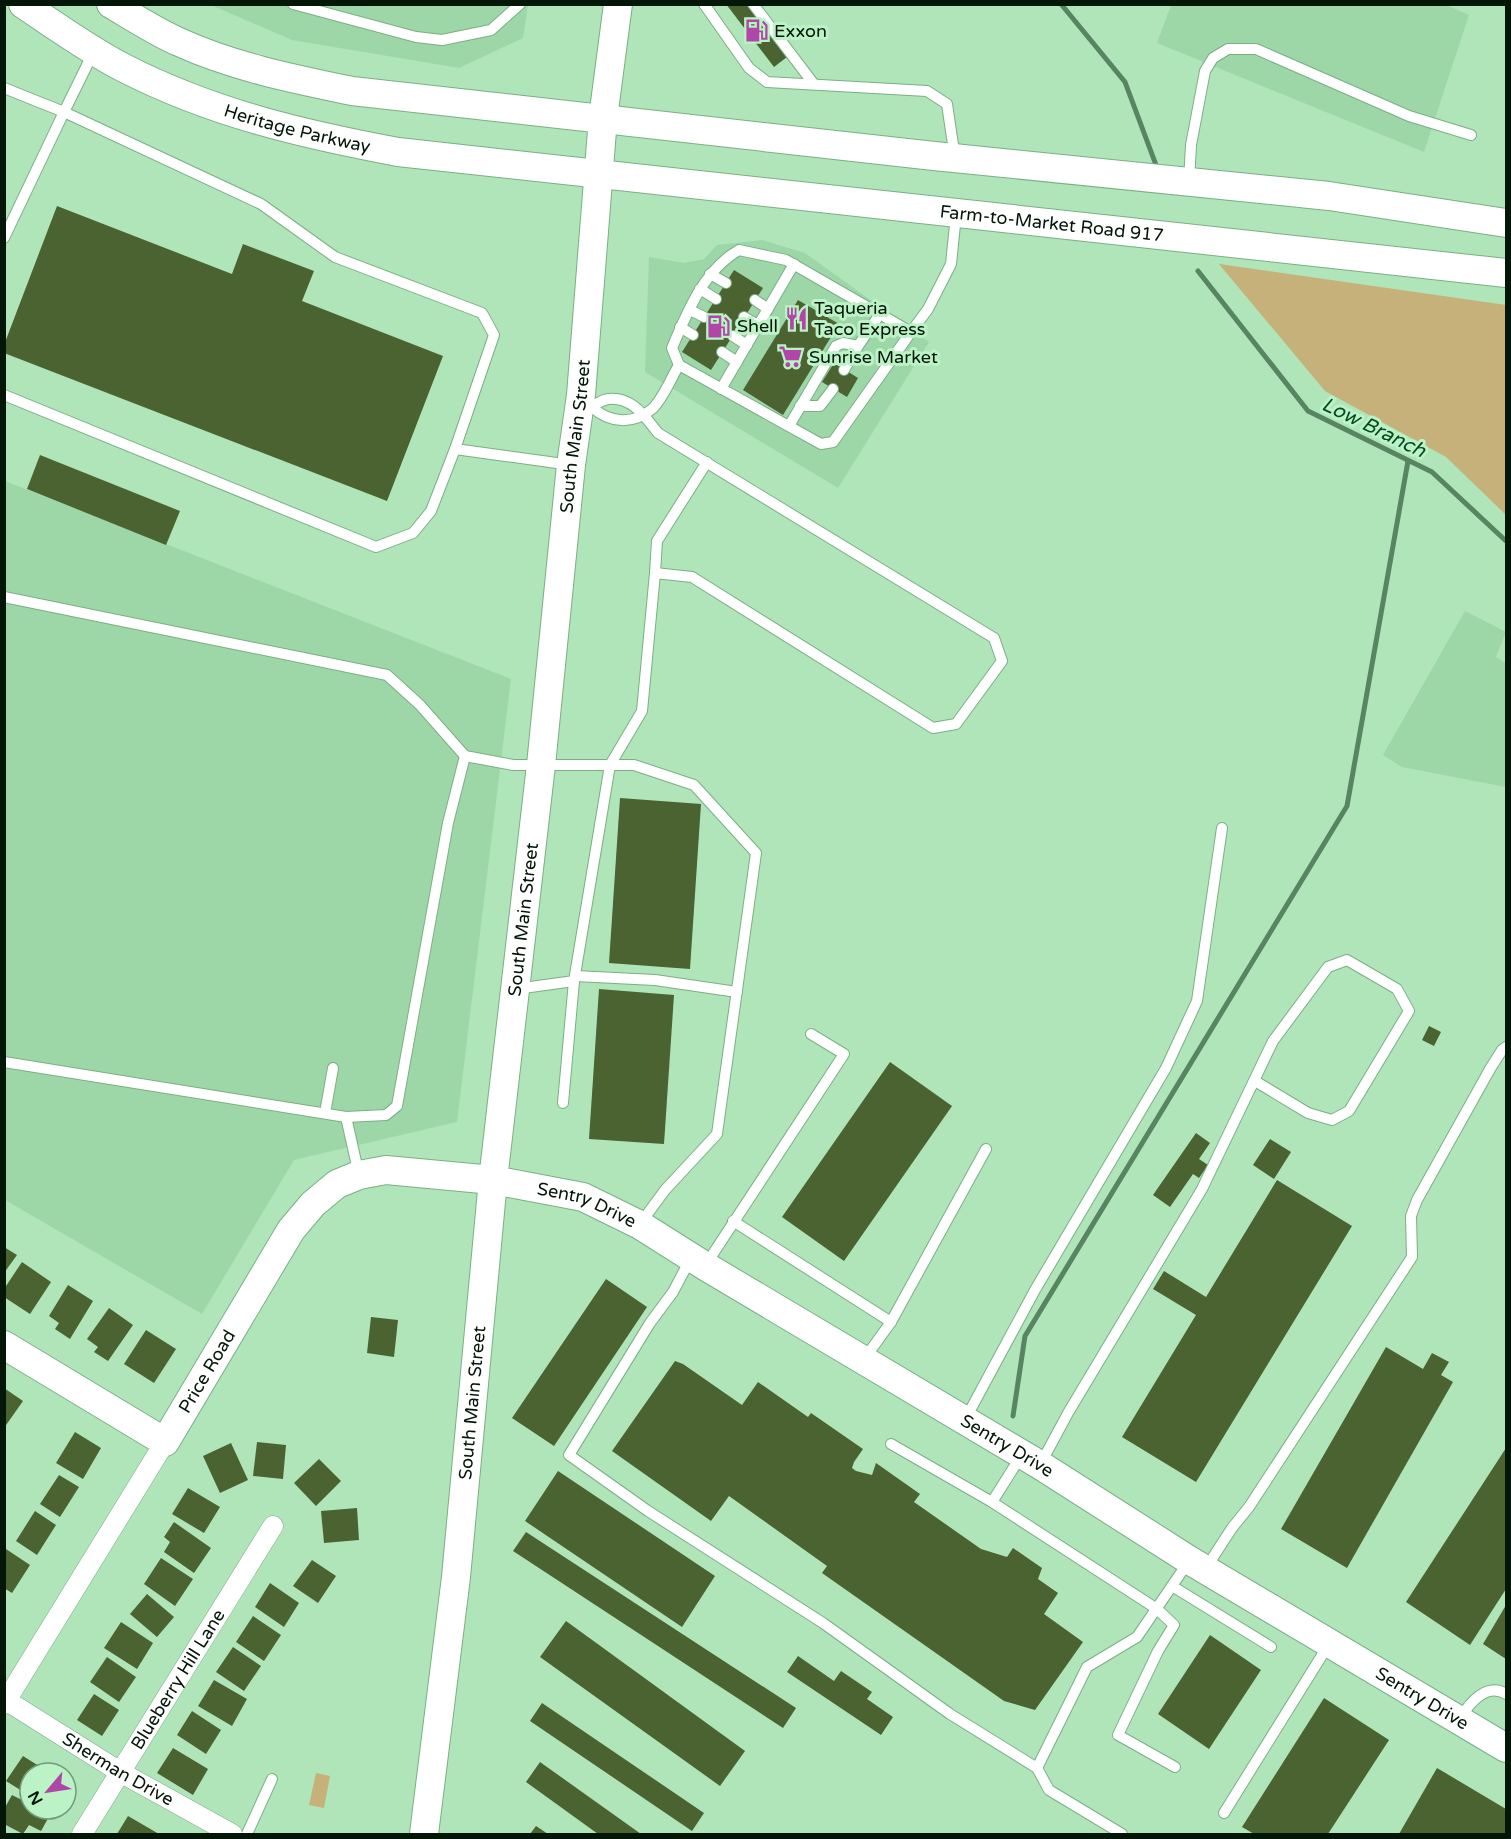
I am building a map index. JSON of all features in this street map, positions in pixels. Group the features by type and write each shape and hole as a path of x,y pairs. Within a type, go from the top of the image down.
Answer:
{"main road":[{"name":"Heritage Parkway","path":"24,4 125,69 213,107 271,126 398,153 598,173"},
{"path":"111,4 179,42 282,77 352,91 955,158 1329,196 1506,223"},
{"name":"South Main Street","path":"424,1834 456,1577 493,1180 516,989 571,465 586,408 598,173 618,4"},
{"name":"Farm-to-Market Road 917","path":"598,173 1506,273"},
{"name":"Price Road","path":"165,1442 291,1230 313,1204 337,1184 359,1175 386,1170 493,1180"},
{"name":"Sentry Drive","path":"493,1180 583,1197 640,1225 1030,1460 1197,1564 1506,1748"},
{"path":"4,1345 165,1442"}],"street":[{"name":"Price Road","path":"5,1701 165,1442"},
{"name":"Blueberry Hill Lane","path":"81,1834 273,1526"},
{"name":"Sherman Drive","path":"5,1701 120,1772 232,1834"}],"lane":[{"path":"293,4 417,37 442,40 491,30 520,4"},
{"path":"704,4 749,68 767,82 927,91 947,104 955,158"},
{"path":"753,4 813,83"},
{"path":"1189,182 1191,145 1205,71 1214,58 1228,49 1256,49 1408,116 1471,135"},
{"path":"4,238 94,51"},
{"path":"4,87 64,112 261,204 335,257 482,313 494,335 431,511 412,533 376,547 4,395"},
{"path":"911,332 786,260 739,250 724,258 710,274 680,327 672,348 679,365 821,444 833,442 928,309 951,264 957,212"},
{"path":"721,388 794,264"},
{"path":"710,274 726,283"},
{"path":"700,290 716,299"},
{"path":"755,300 768,309"},
{"path":"690,310 704,317"},
{"path":"844,370 880,314"},
{"path":"744,317 758,325"},
{"path":"680,327 693,334"},
{"path":"733,336 747,345"},
{"path":"789,426 836,346 843,343 858,346"},
{"path":"722,352 737,362"},
{"path":"586,408 605,419 629,421 653,408 679,365"},
{"path":"800,406 820,406 833,389"},
{"path":"586,408 607,399 628,402 658,433 994,638 1002,661 956,724 933,728 692,577 656,573"},
{"path":"455,449 571,465"},
{"path":"563,1103 575,978 610,765 642,711 656,573 657,541 707,462"},
{"path":"4,597 387,675 420,705 465,756 513,765 634,765 693,786 756,853 717,1134 665,1190 640,1225"},
{"path":"4,1062 346,1117 386,1115 397,1106 448,823 465,756"},
{"path":"964,1421 1035,1290 1166,1068 1197,1001 1222,828"},
{"path":"992,1502 1068,1413 1202,1189 1273,1041 1328,967 1347,960 1397,989 1408,1011 1349,1111 1332,1120 1308,1113 1255,1081"},
{"path":"516,989 575,978 655,980 737,992"},
{"path":"811,1034 844,1054 733,1221 650,1323 569,1455 648,1511 823,1623 950,1714 1037,1768 1049,1790 1122,1834"},
{"path":"1037,1768 1087,1667 1137,1637 1172,1586 1197,1564 1249,1507 1412,1257 1411,1216 1417,1200 1490,1069 1506,1047"},
{"path":"325,1113 333,1068"},
{"path":"346,1117 359,1175"},
{"path":"863,1361 891,1322 986,1149"},
{"path":"733,1221 891,1322"},
{"path":"891,1444 992,1502 1157,1610 1174,1625 1158,1651 1118,1735 1175,1767"},
{"path":"1172,1586 1271,1647"},
{"path":"1224,1813 1330,1643"},
{"path":"1459,1721 1468,1704 1477,1697 1490,1691 1506,1694"},
{"path":"247,1834 272,1779"}],"shaded area":[{"path":"1444,4 1469,15 1424,152 1157,43 1171,5"},
{"path":"211,5 528,5 523,38 459,68 292,40"},
{"path":"762,240 805,253 929,342 838,488 645,372 649,257 684,263 704,259 717,245"},
{"path":"1219,264 1506,305 1506,515 1446,457 1325,391"},
{"path":"5,481 511,679 457,1122 294,1160 202,1314 5,1200"},
{"path":"1465,611 1506,632 1496,657 1506,663 1506,787 1402,767 1383,755"},
{"path":"316,1773 330,1776 324,1808 309,1805"}],"building":[{"name":"Exxon","path":"726,4 746,4 787,57 774,67"},
{"path":"57,206 232,274 243,244 314,271 302,301 443,356 387,501 4,353 4,345"},
{"name":"Shell","path":"734,270 763,288 711,370 682,352"},
{"name":"Sunrise Market","path":"798,300 839,324 783,415 743,390"},
{"path":"834,363 858,378 847,397 822,382"},
{"path":"40,455 180,511 166,545 27,489"},
{"path":"620,798 701,804 690,969 609,963"},
{"path":"599,989 674,995 664,1144 589,1139"},
{"path":"1429,1026 1441,1032 1434,1046 1422,1040"},
{"path":"890,1062 952,1106 844,1261 782,1217"},
{"path":"1196,1133 1210,1143 1199,1159 1208,1165 1199,1178 1193,1174 1170,1207 1153,1195"},
{"path":"1270,1139 1291,1152 1274,1179 1253,1165"},
{"path":"1277,1180 1352,1226 1196,1482 1122,1437 1196,1315 1153,1289 1164,1271 1206,1297"},
{"path":"4,1247 17,1255 4,1273"},
{"path":"22,1262 51,1282 30,1314 4,1297 4,1289"},
{"path":"606,1279 647,1307 554,1446 512,1418"},
{"path":"68,1285 93,1301 70,1339 55,1329 59,1323 49,1316"},
{"path":"109,1308 133,1325 108,1361 94,1352 98,1347 87,1339"},
{"path":"371,1317 398,1320 394,1357 367,1353"},
{"path":"146,1330 176,1349 154,1383 124,1364"},
{"path":"1386,1347 1423,1369 1432,1353 1449,1362 1441,1375 1453,1382 1347,1568 1281,1529"},
{"path":"675,1361 683,1364 742,1405 758,1382 808,1417 811,1413 863,1449 852,1468 856,1471 872,1475 876,1463 920,1494 914,1502 981,1549 1007,1557 1013,1548 1042,1568 1038,1579 1058,1593 1044,1614 1083,1642 1035,1710 1004,1701 822,1573 827,1566 729,1496 711,1521 612,1451"},
{"path":"4,1388 23,1401 4,1428"},
{"path":"75,1432 101,1448 83,1479 56,1463"},
{"path":"257,1442 286,1445 283,1479 253,1476"},
{"path":"231,1443 248,1480 220,1493 203,1456"},
{"path":"1506,1448 1506,1589 1470,1645 1406,1602"},
{"path":"319,1459 341,1481 316,1506 294,1483"},
{"path":"558,1471 715,1576 682,1627 525,1521"},
{"path":"59,1475 79,1487 60,1517 40,1504"},
{"path":"188,1488 220,1507 204,1533 172,1514"},
{"path":"357,1508 359,1540 324,1543 321,1511"},
{"path":"35,1511 56,1525 37,1555 16,1541"},
{"path":"174,1522 211,1548 194,1573 164,1552 170,1542 164,1537"},
{"path":"526,1532 796,1708 783,1728 513,1551"},
{"path":"6,1549 30,1565 12,1593 4,1588"},
{"path":"161,1558 193,1579 175,1606 144,1584"},
{"path":"312,1560 336,1576 318,1603 293,1586"},
{"path":"270,1583 299,1603 284,1627 255,1607"},
{"path":"147,1594 174,1617 157,1637 130,1614"},
{"path":"1506,1605 1506,1659 1483,1644"},
{"path":"253,1616 281,1635 264,1661 236,1642"},
{"path":"566,1621 745,1751 720,1786 540,1657"},
{"path":"121,1622 153,1643 137,1669 104,1648"},
{"path":"1210,1635 1261,1670 1209,1749 1158,1714"},
{"path":"233,1647 261,1666 244,1691 216,1672"},
{"path":"798,1656 834,1681 841,1671 872,1692 867,1699 893,1717 881,1735 787,1672"},
{"path":"107,1657 136,1677 119,1702 90,1682"},
{"path":"214,1680 247,1699 232,1726 198,1706"},
{"path":"94,1694 119,1710 102,1736 77,1720"},
{"path":"1324,1698 1389,1740 1328,1834 1254,1834 1242,1827"},
{"path":"542,1703 704,1813 692,1831 530,1721"},
{"path":"192,1711 221,1730 206,1754 177,1735"},
{"path":"173,1748 208,1769 193,1795 157,1773"},
{"path":"23,1756 31,1761 20,1761"},
{"path":"540,1762 641,1834 598,1834 526,1782"},
{"path":"18,1763 18,1788 6,1781"},
{"path":"1437,1768 1506,1809 1505,1834 1399,1834"},
{"path":"12,1795 18,1798 18,1821 47,1821 41,1831 29,1825 23,1834 4,1824 4,1809"},
{"path":"128,1816 159,1834 117,1834"},
{"path":"536,1826 548,1834 530,1834"}],"waterway":[{"name":"Low Branch","path":"1061,4 1125,82 1156,165"},
{"name":"Low Branch","path":"1198,271 1308,411 1432,472 1506,541"},
{"path":"1013,1416 1025,1336 1347,806 1408,461"}],"place":[{"name":"Exxon","path":"756,31"},
{"name":"Taqueria Taco Express","path":"796,318"},
{"name":"Shell","path":"719,326"},
{"name":"Sunrise Market","path":"791,357"}]}
